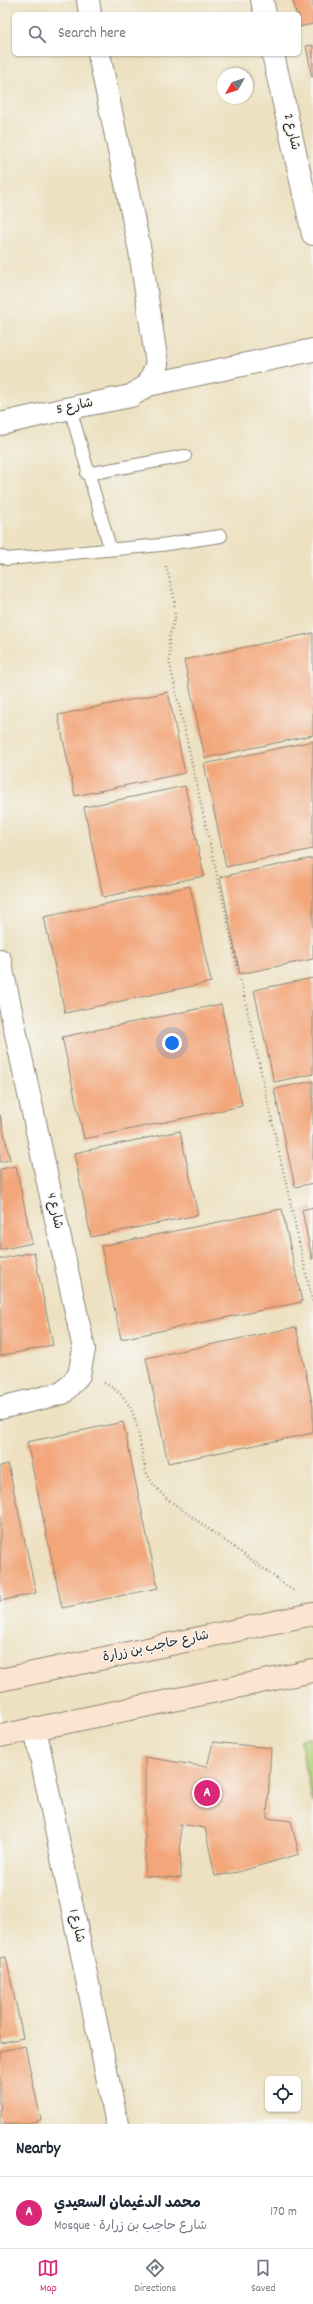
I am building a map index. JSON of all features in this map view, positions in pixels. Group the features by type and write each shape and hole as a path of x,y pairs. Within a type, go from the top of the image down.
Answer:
{"street":[{"path":"88,0 90,12"},
{"path":"262,0 265,12"},
{"path":"99,56 140,251 158,364 148,385"},
{"name":"شارع 2","path":"274,56 313,234"},
{"path":"148,385 313,350"},
{"name":"شارع 5","path":"0,424 131,396 148,385"},
{"name":"شارع 4","path":"0,960 84,1348 78,1375 63,1394 0,1408"},
{"name":"شارع حاجب بن زرارة","path":"0,1680 313,1614"},
{"path":"0,1736 313,1671"},
{"name":"شارع 1","path":"36,1728 117,2124"}],"lane":[{"path":"70,408 110,548"},
{"path":"88,474 185,456"},
{"path":"0,556 7,559 110,548 161,545 221,536"}],"path":[{"path":"161,545 174,596 175,617 169,638 170,664 313,1304"},
{"path":"78,1375 106,1383 123,1397 135,1416 146,1471 155,1487 166,1498 300,1596"}],"green space":[{"path":"313,1738 313,1803 300,1740"}],"building":[{"path":"293,0 313,0 313,24 301,27 301,12 296,12"},
{"path":"313,45 313,77 312,77 306,46"},
{"path":"313,633 313,735 205,758 184,660"},
{"path":"168,692 185,773 75,796 58,715"},
{"path":"313,741 313,849 226,867 204,764"},
{"path":"185,786 204,876 103,897 84,807"},
{"path":"313,858 313,959 240,974 220,877"},
{"path":"190,886 211,982 65,1013 44,917"},
{"path":"313,978 313,1074 274,1082 254,990"},
{"path":"221,1004 242,1106 84,1139 62,1037"},
{"path":"313,1081 313,1183 295,1187 274,1089"},
{"path":"0,1115 10,1160 0,1162"},
{"path":"180,1131 198,1215 91,1237 74,1153"},
{"path":"16,1166 32,1243 0,1250 0,1169"},
{"path":"313,1207 313,1259 312,1259 302,1210"},
{"path":"282,1209 302,1302 121,1339 101,1246"},
{"path":"34,1252 53,1345 0,1356 0,1259"},
{"path":"296,1327 313,1407 313,1433 168,1463 146,1358"},
{"path":"123,1422 158,1588 62,1608 27,1442"},
{"path":"8,1464 36,1593 0,1601 0,1466"},
{"path":"213,1742 271,1748 267,1818 291,1821 299,1854 238,1872 215,1876 205,1828 180,1824 181,1878 145,1876 145,1757 207,1767"},
{"path":"6,1957 23,2038 0,2043 0,1958"},
{"path":"25,2046 41,2120 22,2124 0,2124 0,2051"}],"place":[{"name":"محمد الدغيمان السعيدي","path":"207,1793"}]}
